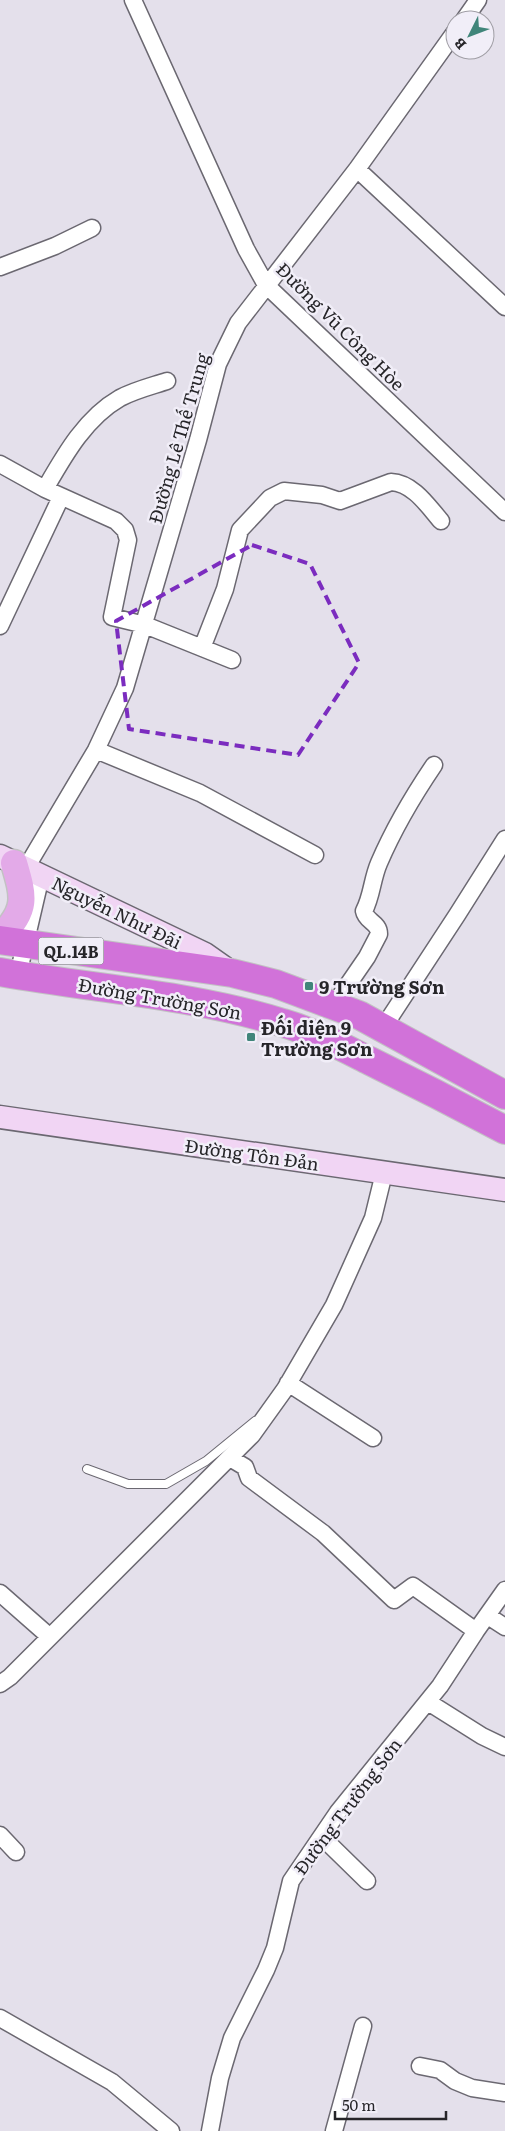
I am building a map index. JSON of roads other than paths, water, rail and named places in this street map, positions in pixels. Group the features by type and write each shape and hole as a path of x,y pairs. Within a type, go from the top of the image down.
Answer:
{"highway":[{"name":"Đường Trường Sơn","path":"9,940 232,972 276,984 334,1005 383,1028 505,1095"},
{"name":"Đường Trường Sơn","path":"9,974 148,993 218,1006 286,1023 332,1042 505,1130"}],"main road":[{"path":"9,940 13,923 22,904 20,866"}],"street":[{"name":"Đường Vũ Công Hòe","path":"134,0 246,249 266,285 505,512"},
{"name":"Đường Lê Thế Trung","path":"20,866 96,750 125,688 145,625 218,364 238,323 357,169 445,46"},
{"path":"357,169 505,307"},
{"path":"0,267 55,246 92,228"},
{"path":"44,490 68,450 94,418 109,405 122,398 167,381"},
{"path":"0,464 44,490 116,521 125,530 128,540 112,617 145,625 232,660"},
{"path":"202,648 225,589 240,530 275,494 293,492 322,495 340,500 391,482 396,482 405,484 411,489 441,521"},
{"path":"0,626 60,497"},
{"path":"96,750 200,793 315,855"},
{"path":"334,1005 367,956 379,934 376,926 367,918 364,912 370,899 378,866 407,806 434,764"},
{"path":"383,1028 458,915 505,839"},
{"name":"Nguyễn Như Đãi","path":"20,866 205,954 232,972"},
{"path":"9,940 9,974"},
{"name":"Đường Tôn Đản","path":"0,1117 505,1190"},
{"path":"0,1684 10,1677 252,1435 288,1383 334,1305 373,1218 384,1173"},
{"path":"288,1383 373,1438"},
{"path":"230,1458 245,1467 249,1478 323,1533 394,1600 413,1586 476,1631"},
{"name":"Đường Trường Sơn","path":"210,2131 220,2078 232,2038 275,1948 291,1881 338,1812 440,1686 505,1590"},
{"path":"0,1594 50,1637"},
{"path":"488,1616 505,1627"},
{"path":"428,1702 482,1736 505,1747"},
{"path":"0,1835 16,1852"},
{"path":"322,1837 368,1881"},
{"path":"0,2018 112,2082 171,2131"},
{"path":"334,2131 363,2026"},
{"path":"420,2066 440,2070 467,2086 505,2093"}],"lane":[{"path":"86,1469 128,1484 166,1484 206,1461 271,1409"}],"place":[{"name":"9 Trường Sơn","path":"309,986"},
{"name":"Đối diện 9 Trường Sơn","path":"251,1037"}]}
